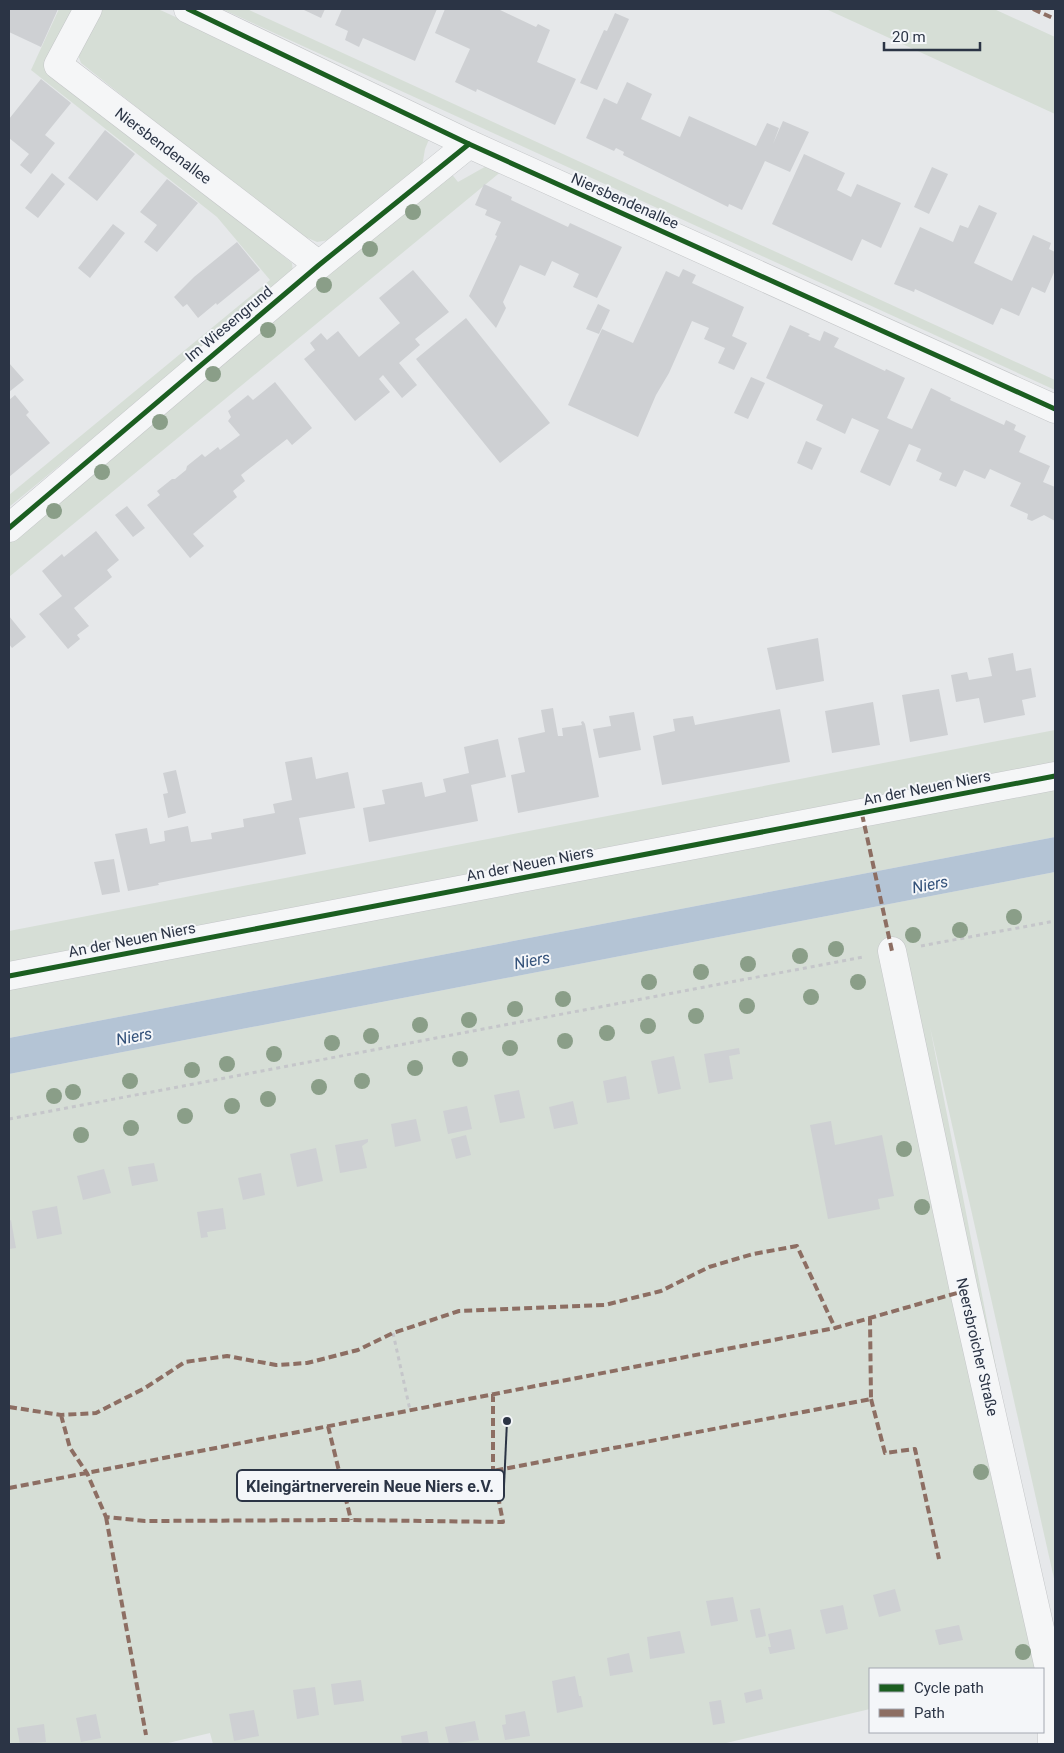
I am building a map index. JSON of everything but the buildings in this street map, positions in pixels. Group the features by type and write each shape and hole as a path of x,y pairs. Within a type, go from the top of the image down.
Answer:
{"street":[{"name":"Niersbendenallee","path":"88,9 58,66 319,265"},
{"name":"Niersbendenallee","path":"188,9 469,144 1055,409"},
{"name":"Im Wiesengrund","path":"9,528 319,265 469,144"},
{"name":"An der Neuen Niers","path":"9,976 1055,776"},
{"name":"Neersbroicher Straße","path":"892,951 962,1281 1050,1673 1052,1744"}],"path":[{"path":"9,1119 892,951 1055,922"},
{"path":"394,1333 410,1410"}],"shaded area":[{"path":"59,9 72,9 46,64 292,263 293,274 9,507 9,495 270,280 217,217 31,70"},
{"path":"101,9 158,9 416,127 430,137 425,149 422,167 335,239 317,242 294,232 81,63 78,55"},
{"path":"222,9 247,9 1055,380 1055,390"},
{"path":"826,9 994,9 1055,37 1055,114"},
{"path":"490,164 1055,419 1055,423 503,170 9,577 9,537 450,172 458,182"},
{"path":"1055,730 1055,764 9,966 9,931"},
{"path":"1055,788 1055,837 9,1038 9,987"},
{"path":"1055,872 1055,1583 930,1027 1054,1666 1044,1668 869,1668 869,1709 722,1744 213,1744 210,1733 164,1744 9,1744 9,1074"}],"water":[{"name":"Niers","path":"1055,837 1055,872 9,1074 9,1038"}],"marked path":[{"path":"1033,9 1055,19"},
{"path":"862,814 892,951"},
{"path":"9,1407 61,1415 96,1413 145,1388 185,1362 227,1356 276,1365 307,1363 358,1350 393,1333 459,1311 605,1305 661,1291 709,1267 753,1254 797,1246 835,1328"},
{"path":"9,1488 835,1328 964,1291"},
{"path":"61,1415 70,1448 87,1473 106,1517 145,1521 351,1520 503,1522 493,1471 871,1399 870,1318"},
{"path":"493,1394 493,1471"},
{"path":"871,1399 885,1453 915,1449 939,1559"},
{"path":"328,1426 351,1520"},
{"path":"106,1517 146,1735"}],"cycle path":[{"path":"188,9 469,144 1055,409"},
{"path":"9,528 319,265 469,144"},
{"path":"9,976 1055,776"}],"place":[{"name":"Kleingärtnerverein Neue Niers e.V.","path":"507,1421"}]}
